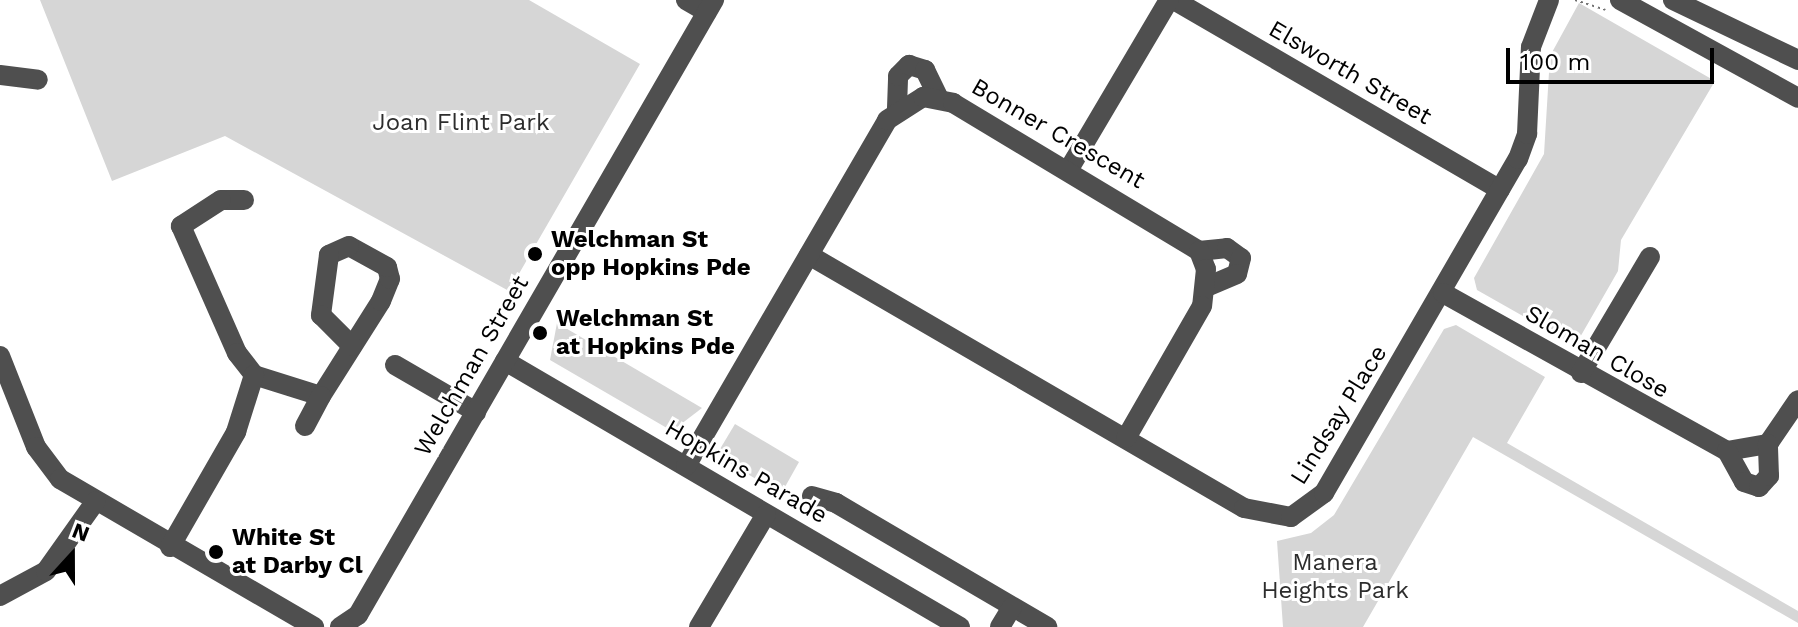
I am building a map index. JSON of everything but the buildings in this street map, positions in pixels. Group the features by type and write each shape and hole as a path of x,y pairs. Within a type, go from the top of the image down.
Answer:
{"street":[{"path":"686,0 710,6"},
{"path":"1069,169 1172,0"},
{"name":"Elsworth Street","path":"1172,0 1500,190"},
{"name":"Lindsay Place","path":"809,255 1266,518 1310,509 1443,293 1527,134 1531,47 1549,0"},
{"path":"1620,0 1798,98"},
{"path":"1673,0 1798,60"},
{"name":"Welchman Street","path":"340,627 358,615 710,6"},
{"path":"686,466 897,108 898,76 909,65 925,70 938,97"},
{"path":"0,75 38,80"},
{"name":"Bonner Crescent","path":"897,108 938,97 1069,169 1199,251"},
{"path":"244,200 221,200 181,226 225,333 254,375 321,396"},
{"path":"305,426 381,301 390,272 339,247 329,255 321,315 352,346"},
{"path":"1126,438 1206,287 1199,251 1227,248 1241,258 1237,274 1206,287"},
{"path":"1581,373 1650,257"},
{"name":"Sloman Close","path":"1443,293 1581,373 1727,451 1744,482 1759,487 1769,476 1768,444 1798,400"},
{"path":"0,356 46,465 95,502 314,627"},
{"name":"Hopkins Parade","path":"505,361 960,627"},
{"path":"395,365 476,412"},
{"path":"170,547 236,432 254,375"},
{"path":"1727,451 1768,444"},
{"name":"Hopkins Parade","path":"812,496 1047,627"},
{"path":"0,596 46,571 95,502"},
{"path":"699,627 766,514"},
{"path":"1000,627 1012,607"}],"green space":[{"name":"Joan Flint Park","path":"40,0 529,0 640,64 509,291 225,136 112,181"},
{"path":"1579,3 1715,81 1621,240 1618,271 1579,339 1567,341 1477,290 1474,278 1544,154 1550,56"},
{"path":"557,323 702,408 672,431 550,360"},
{"name":"Manera Heights Park","path":"1456,325 1545,377 1507,443 1798,611 1798,623 1473,437 1363,627 1283,627 1277,541 1311,533 1334,515 1444,329"},
{"path":"735,424 799,462 781,494 724,460 720,449"}],"place":[{"name":"Welchman St opp Hopkins Pde","path":"535,254"},
{"name":"Welchman St at Hopkins Pde","path":"540,333"},
{"name":"White St at Darby Cl","path":"216,552"}]}
